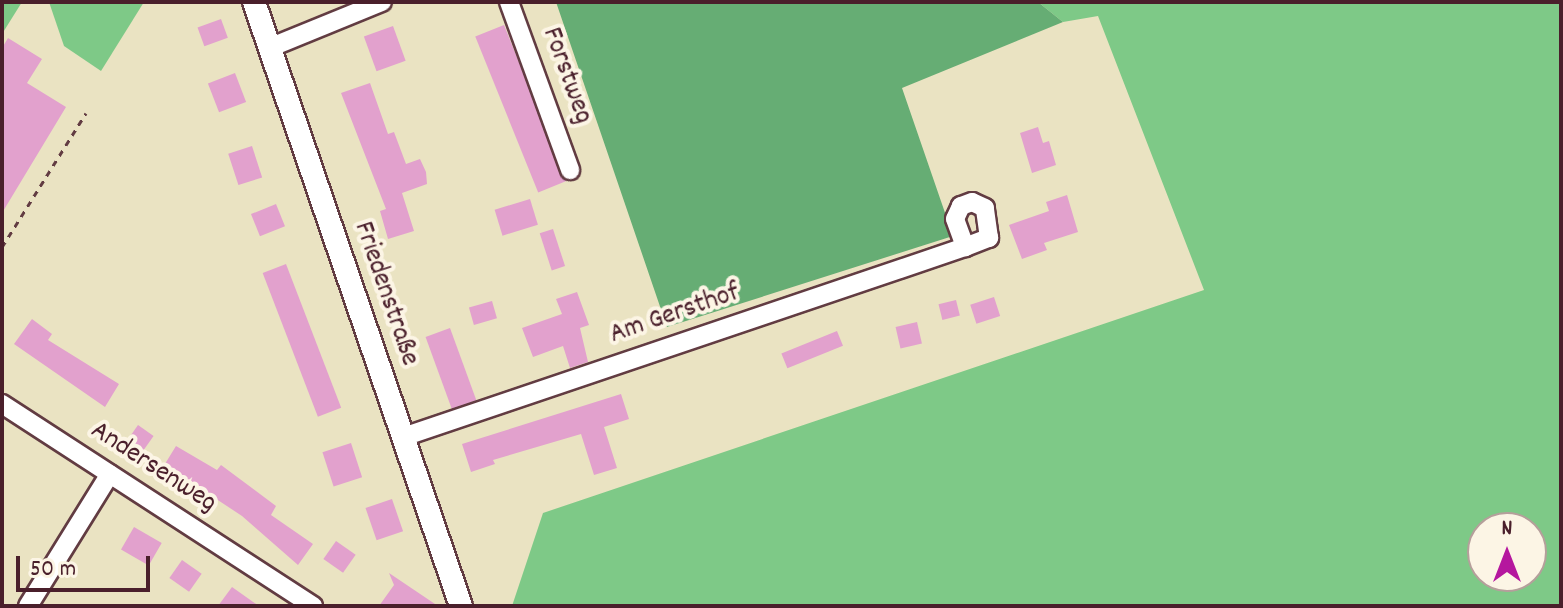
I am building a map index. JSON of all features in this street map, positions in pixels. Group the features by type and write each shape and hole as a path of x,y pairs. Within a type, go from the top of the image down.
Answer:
{"main road":[{"name":"Friedenstraße","path":"254,2 461,606"}],"street":[{"path":"269,48 382,2"},
{"name":"Forstweg","path":"509,2 570,170"},
{"name":"Am Gersthof","path":"403,437 965,247"},
{"name":"Andersenweg","path":"2,404 313,606"},
{"path":"28,606 110,474"}],"path":[{"path":"2,247 86,113"}],"green space":[{"path":"2,2 22,2 2,34"},
{"path":"49,2 144,2 101,71 64,46"},
{"path":"556,2 1038,2 1063,22 902,88 953,236 667,327"},
{"path":"1038,2 1561,2 1561,606 512,606 543,513 1204,290 1098,16 1063,22"}],"building":[{"path":"221,19 228,38 204,46 198,28"},
{"path":"504,25 567,181 538,192 475,37"},
{"path":"393,26 406,61 377,71 364,37"},
{"path":"8,38 42,59 27,83 66,107 2,213 2,48"},
{"path":"235,73 246,102 219,112 208,83"},
{"path":"370,83 388,134 394,132 406,164 420,159 426,172 427,184 402,193 414,231 388,239 380,211 386,209 341,93"},
{"path":"1038,127 1043,143 1049,141 1056,165 1032,173 1020,133"},
{"path":"252,146 262,177 238,185 228,154"},
{"path":"1067,195 1078,232 1044,243 1047,250 1022,259 1009,225 1049,211 1046,202"},
{"path":"530,199 538,225 503,236 495,210"},
{"path":"276,204 285,226 260,236 251,214"},
{"path":"553,229 565,266 552,270 540,233"},
{"path":"286,264 341,408 318,417 263,273"},
{"path":"577,292 589,325 580,328 588,362 570,368 563,346 533,357 522,328 562,314 556,299"},
{"path":"994,297 1000,316 976,324 970,305"},
{"path":"956,300 960,316 942,320 939,304"},
{"path":"492,301 497,318 474,325 469,308"},
{"path":"32,319 52,334 48,340 119,384 105,407 14,344"},
{"path":"917,322 922,343 901,348 896,327"},
{"path":"450,328 476,400 452,409 426,337"},
{"path":"837,331 843,346 787,368 781,353"},
{"path":"621,394 629,419 604,427 617,468 594,475 581,434 493,460 495,464 471,472 462,444"},
{"path":"138,425 154,436 138,459 122,448"},
{"path":"351,443 362,477 334,487 322,452"},
{"path":"176,446 217,470 221,465 276,506 271,515 313,544 298,565 242,516 189,481 185,487 160,472"},
{"path":"392,499 403,531 377,540 366,508"},
{"path":"134,527 162,543 149,566 121,550"},
{"path":"336,541 356,555 343,573 323,559"},
{"path":"182,560 202,574 189,592 169,578"},
{"path":"389,573 438,606 379,606 394,585"},
{"path":"232,587 259,606 218,606"}]}
